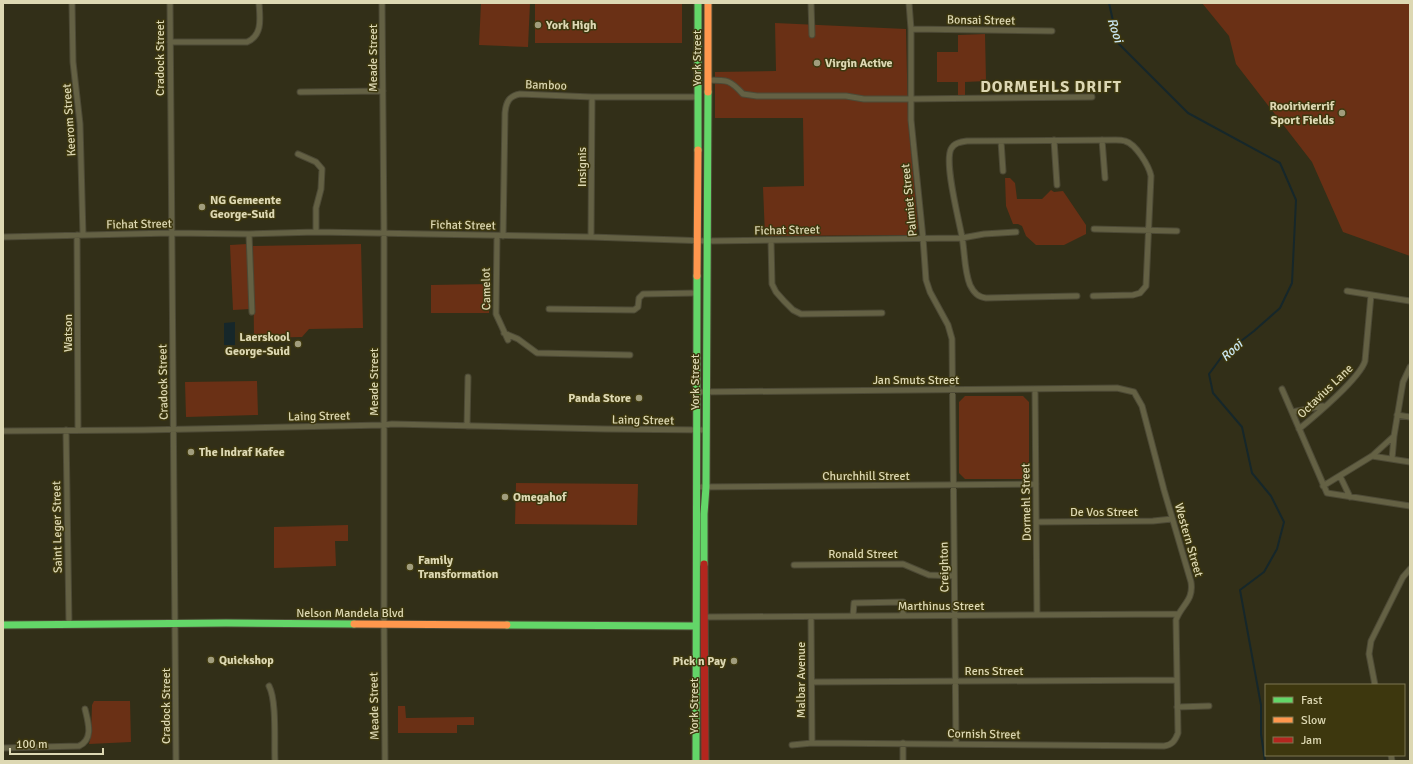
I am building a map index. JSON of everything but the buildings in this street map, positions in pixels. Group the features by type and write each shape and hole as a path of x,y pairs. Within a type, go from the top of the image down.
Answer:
{"main road":[{"name":"York Street","path":"696,761 698,3"},
{"name":"York Street","path":"705,761 704,514 706,487 708,3"},
{"path":"696,626 705,617"},
{"name":"Nelson Mandela Blvd","path":"3,625 175,623 696,626"}],"street":[{"name":"Keerom Street","path":"72,3 73,62 80,124 80,235"},
{"name":"Cradock Street","path":"170,3 176,761"},
{"path":"170,42 240,43 252,40 257,35 260,28 259,3"},
{"name":"Meade Street","path":"382,3 385,761"},
{"path":"812,3 812,35"},
{"name":"Palmiet Street","path":"910,3 911,120 927,284 932,297 951,333 952,390"},
{"name":"Bonsai Street","path":"911,29 1052,31"},
{"path":"708,80 728,81 736,86 743,94 748,96 846,96 864,99 910,100 1092,97"},
{"path":"300,92 383,91"},
{"name":"Bamboo","path":"503,236 505,113 508,100 515,95 520,94 592,97 697,97"},
{"name":"Insignis","path":"591,237 592,97"},
{"path":"1054,140 1057,185"},
{"path":"1102,140 1105,178"},
{"path":"1077,296 986,298 975,294 970,284 965,267 962,238 954,203 949,156 953,146 960,142 1124,140 1135,147 1150,169 1152,185 1147,280 1144,290 1140,293 1133,295 1093,296"},
{"path":"1001,141 1003,171"},
{"path":"298,154 316,162 322,169 322,185 316,208 316,232"},
{"path":"1094,229 1177,231"},
{"name":"Fichat Street","path":"3,237 171,233 249,234 316,232 591,237 706,241 962,238 984,234 1016,232"},
{"path":"249,234 252,312"},
{"name":"Watson","path":"78,430 80,235"},
{"name":"Camelot","path":"496,236 496,314 508,340"},
{"path":"771,240 772,284 776,292 793,310 801,314 882,313"},
{"path":"1347,291 1410,301"},
{"path":"549,308 634,310 638,307 639,298 643,294 697,293"},
{"name":"Octavius Lane","path":"1299,429 1354,379 1364,367 1372,295"},
{"path":"504,333 518,339 537,353 630,354"},
{"path":"1392,459 1397,415 1403,382 1410,367"},
{"path":"1403,382 1410,375"},
{"path":"467,426 468,377"},
{"name":"Jan Smuts Street","path":"697,392 1117,388 1134,392"},
{"name":"Dormehl Street","path":"1035,389 1037,615"},
{"path":"1282,389 1323,486 1328,494 1410,506"},
{"name":"Creighton","path":"952,390 956,743"},
{"name":"Western Street","path":"1134,392 1142,406 1192,589 1187,602 1178,614 1175,626 1178,708 1178,733 1175,741"},
{"path":"1292,412 1324,406"},
{"path":"1397,415 1410,417"},
{"name":"Laing Street","path":"3,431 392,424 706,430"},
{"name":"Saint Leger Street","path":"66,430 69,624"},
{"path":"1323,486 1372,456 1394,436"},
{"path":"1372,456 1410,462"},
{"path":"1340,476 1350,497"},
{"name":"Churchhill Street","path":"696,487 1036,484"},
{"name":"De Vos Street","path":"1036,522 1157,521 1172,519"},
{"name":"Ronald Street","path":"794,565 903,564 929,575 954,576"},
{"path":"1375,684 1369,654 1371,641 1403,577 1410,569"},
{"path":"853,616 854,603 903,602 902,616"},
{"name":"Marthinus Street","path":"705,617 1178,614"},
{"name":"Malbar Avenue","path":"811,617 812,742"},
{"name":"Rens Street","path":"812,682 1177,680"},
{"path":"270,686 274,701 275,761"},
{"path":"1178,708 1209,706"},
{"path":"3,748 78,746 86,741 88,735 88,724 85,709"},
{"name":"Cornish Street","path":"792,745 812,742 1164,746 1170,745 1175,741"},
{"path":"903,743 903,761"}],"shaded area":[{"path":"481,3 530,3 528,47 479,45"},
{"path":"535,3 682,3 682,43 535,43"},
{"name":"Rooirivierrif Sport Fields","path":"1202,3 1410,3 1410,256 1343,232 1312,162 1236,64 1229,36"},
{"path":"775,23 906,29 908,120 918,228 915,233 910,235 765,236 763,187 804,186 803,118 715,118 715,72 776,71"},
{"path":"985,34 986,81 965,82 965,96 958,96 958,82 937,82 937,52 958,52 958,35"},
{"path":"1005,178 1010,178 1015,183 1017,199 1042,199 1051,190 1054,192 1063,191 1086,225 1086,234 1064,245 1036,245 1026,236 1022,226 1013,224 1006,206"},
{"path":"247,244 250,309 233,310 230,245"},
{"path":"361,244 363,328 309,329 302,337 254,338 253,246"},
{"path":"489,284 489,313 431,313 431,285"},
{"path":"235,322 235,345 224,345 224,323"},
{"path":"257,381 258,415 186,417 185,382"},
{"path":"965,396 1023,396 1029,402 1029,474 1025,479 965,479 959,473 959,402"},
{"path":"516,483 638,484 637,525 515,524"},
{"path":"348,525 348,541 335,541 336,566 274,568 274,527"},
{"path":"94,701 130,701 131,742 89,744 91,736 92,705"},
{"path":"398,706 405,706 406,718 474,717 474,725 457,725 457,733 398,733"}],"waterway":[{"name":"Rooi","path":"1109,3 1118,43 1188,113 1280,163 1296,200 1292,283 1280,308 1254,331 1223,355 1209,374 1213,393 1242,427 1252,473 1271,496 1284,522 1277,549 1264,572 1240,590 1261,705 1261,734 1265,761"}],"traffic: fast":[{"path":"698,3 698,150"},
{"path":"704,564 704,514 706,487 708,92"},
{"path":"696,761 697,276"},
{"path":"3,625 226,623 354,624"},
{"path":"507,625 696,626"}],"traffic: slow":[{"path":"708,3 708,92"},
{"path":"697,276 698,150"},
{"path":"354,624 507,625"}],"traffic: jam":[{"path":"704,564 705,761"}],"place":[{"name":"York High","path":"538,25"},
{"name":"Virgin Active","path":"817,63"},
{"name":"Rooirivierrif Sport Fields","path":"1342,113"},
{"name":"NG Gemeente George-Suid","path":"202,207"},
{"name":"Laerskool George-Suid","path":"298,344"},
{"name":"Panda Store","path":"639,398"},
{"name":"The Indraf Kafee","path":"191,452"},
{"name":"Omegahof","path":"505,497"},
{"name":"Family Transformation","path":"410,567"},
{"name":"Quickshop","path":"211,660"},
{"name":"Pick n Pay","path":"734,661"}],"district":[{"name":"DORMEHLS DRIFT","path":"1051,86"}]}
